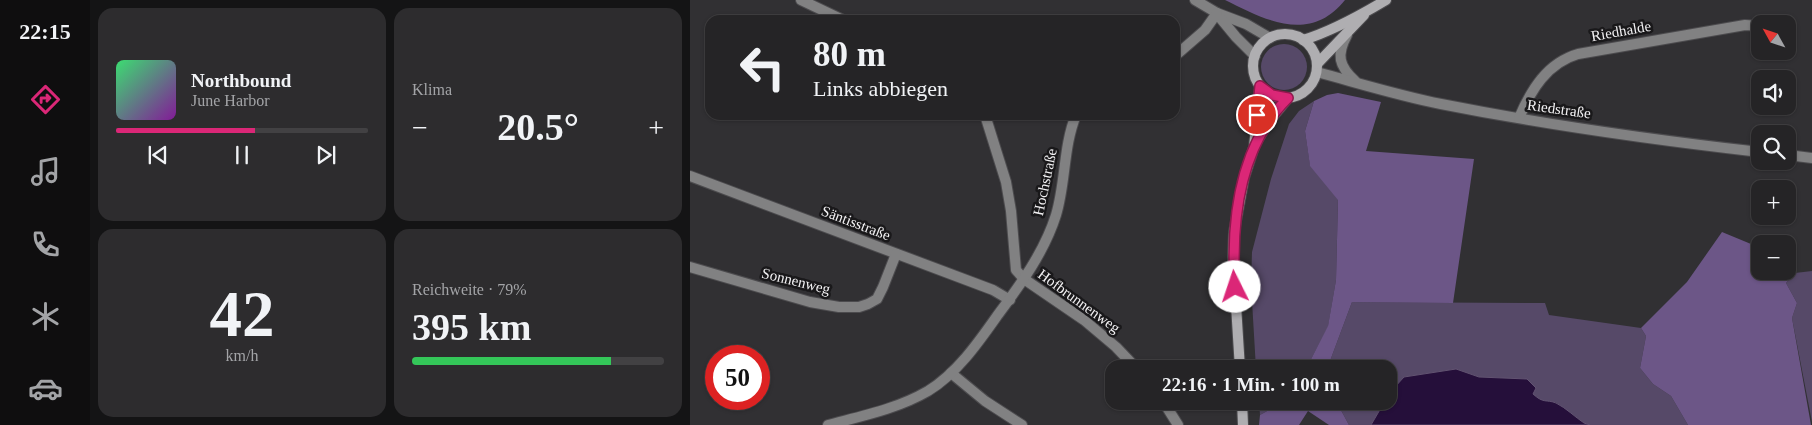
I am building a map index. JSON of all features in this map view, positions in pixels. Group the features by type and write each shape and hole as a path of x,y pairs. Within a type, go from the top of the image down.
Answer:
{"main road":[{"path":"1303,40 1367,12 1386,0"},
{"path":"1254,147 1270,120 1288,98 1304,92 1310,86 1317,68 1367,12"},
{"path":"1239,360 1233,257 1234,232 1244,178 1254,147 1260,86 1254,72 1255,56 1262,44 1270,38 1289,34 1303,40 1313,51 1317,68"},
{"path":"1260,86 1272,95 1288,98"},
{"path":"1242,410 1243,425"}],"street":[{"path":"801,0 832,15"},
{"path":"1195,0 1216,13 1246,24 1270,38"},
{"path":"1180,52 1205,30 1216,13"},
{"path":"1216,13 1255,56"},
{"name":"Riedhalde","path":"1519,118 1532,91 1548,71 1567,57 1751,25"},
{"path":"1350,31 1342,44 1340,55 1344,69 1356,82"},
{"name":"Riedstraße","path":"1317,68 1356,82 1439,104 1519,118 1751,151"},
{"name":"Hochstraße","path":"987,120 1006,182 1012,211 1016,270 1024,279"},
{"name":"Hochstraße","path":"828,425 901,404 929,390 951,373 983,337 1024,279 1041,249 1056,215 1065,157 1075,120"},
{"path":"1796,156 1812,158"},
{"name":"Säntisstraße","path":"690,176 993,290 1010,300"},
{"name":"Sonnenweg","path":"690,267 810,302 840,307 859,307 877,299 896,254"},
{"name":"Hofbrunnenweg","path":"1024,279 1084,320 1116,346 1129,360"},
{"path":"951,373 985,401 1022,425"},
{"path":"1169,410 1178,425"}],"shaded area":[{"path":"1225,0 1345,0 1331,13 1317,21 1302,25 1271,20"},
{"path":"1279,44 1289,44 1303,54 1307,67 1303,80 1297,86 1289,90 1279,90 1265,80 1261,72 1261,62 1271,48"},
{"path":"1338,93 1381,102 1366,151 1474,159 1453,303 1352,302 1330,360 1311,360 1328,326 1336,280 1338,200 1310,166 1305,131 1314,101 1327,95"},
{"path":"1314,101 1305,131 1310,165 1338,199 1336,280 1328,327 1311,360 1255,360 1251,284 1252,252 1271,179 1289,124 1299,111"},
{"path":"1722,232 1751,244 1751,280 1789,280 1786,283 1797,303 1792,318 1811,425 1688,425 1671,396 1653,384 1640,368 1646,336 1641,328 1687,282"},
{"path":"1812,271 1812,422 1792,318 1797,303 1786,283 1789,280 1796,280 1796,273"},
{"path":"1352,302 1545,303 1549,315 1641,328 1646,336 1640,368 1653,384 1671,396 1688,425 1590,425 1584,423 1555,402 1539,400 1533,394 1527,379 1479,377 1456,369 1404,377 1397,385 1397,360 1330,360"},
{"path":"1456,369 1479,377 1527,379 1536,388 1533,394 1537,397 1556,403 1584,423 1590,425 1371,425 1380,410 1397,410 1397,385 1404,377"},
{"path":"1260,410 1269,410 1260,415"},
{"path":"1269,410 1341,410 1349,425 1329,425 1308,411 1299,425 1259,425 1260,415"},
{"path":"1341,410 1380,410 1371,425 1349,425"}],"route":[{"path":"1235,287 1234,232 1244,178 1254,147 1270,120 1288,98 1272,95 1260,86 1257,115"}]}
